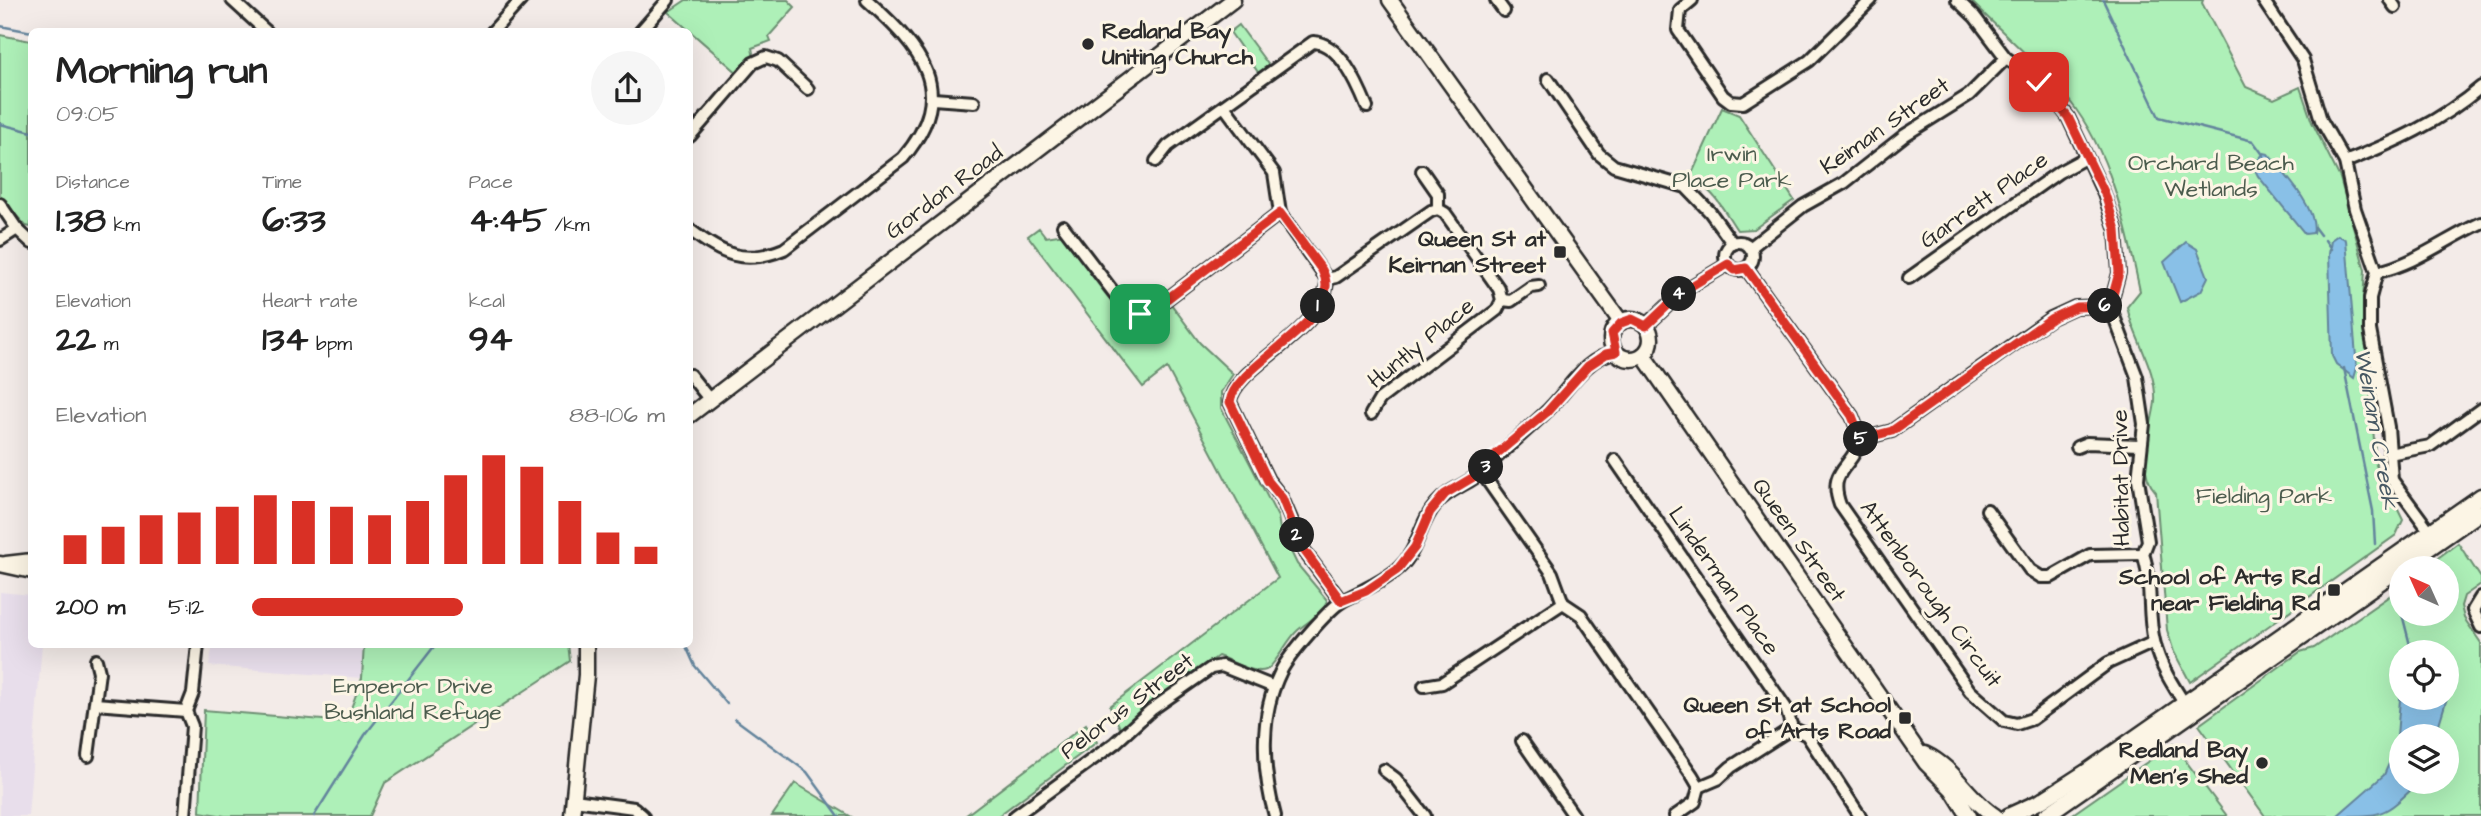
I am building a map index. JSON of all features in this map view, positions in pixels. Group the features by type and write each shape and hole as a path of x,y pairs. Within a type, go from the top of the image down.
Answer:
{"street":[{"path":"232,0 263,28"},
{"path":"496,28 521,0"},
{"path":"644,28 668,0"},
{"path":"693,232 716,250 732,256 752,258 783,249 903,158 922,132 933,99 924,65 907,37 867,0"},
{"name":"Gordon Road","path":"693,412 1227,2 1245,0"},
{"path":"1390,0 1621,323"},
{"path":"1496,0 1504,11"},
{"path":"1692,0 1680,10 1678,30 1723,96 1731,103 1743,103 1809,61 1871,0"},
{"path":"1746,268 1852,416 1861,439 1892,431 2052,318 2076,307 2110,306 2119,273 2116,230 2105,194 2085,158 2068,117 2030,74 2006,58 1975,17 1956,0"},
{"path":"2263,0 2303,60 2321,120 2345,162 2355,209 2378,272 2370,298 2370,330 2384,400 2392,480 2434,537"},
{"path":"1156,161 1168,146 1313,42 1332,49 1358,87 1367,107"},
{"path":"693,133 753,63 766,57 778,61 808,89"},
{"name":"Keiman Street","path":"1750,248 1803,206 1844,183 1905,135 1969,94 2006,58"},
{"path":"1548,79 1599,153 1614,166 1686,187 1710,212 1733,244"},
{"path":"2345,162 2426,126 2481,87"},
{"path":"933,99 974,102"},
{"path":"1224,106 1274,173 1280,213 1327,279 1323,301 1278,352 1236,384 1231,390 1230,402 1268,481 1282,498 1301,546 1341,601"},
{"name":"Garrett Place","path":"1909,278 1966,236 2085,158"},
{"path":"1327,279 1336,277 1431,211 1438,209 1438,194 1422,171"},
{"path":"0,204 17,229 28,239"},
{"name":"Huntly Place","path":"1371,414 1380,399 1497,310 1502,300 1499,289 1445,213 1438,209"},
{"path":"1063,226 1121,302 1129,310 1140,314 1150,312 1280,213"},
{"path":"2378,272 2399,268 2449,237 2481,223"},
{"path":"0,240 17,229"},
{"path":"1733,244 1744,244 1750,248 1752,258 1746,268 1735,270 1728,264 1726,252 1733,244"},
{"path":"1646,326 1683,291 1728,264"},
{"path":"1502,300 1511,301 1531,287 1539,286"},
{"name":"Habitat Drive","path":"2110,306 2137,377 2144,424 2139,445 2138,479 2148,541 2143,554 2148,568 2154,642 2188,708"},
{"path":"1275,816 1265,765 1268,708 1274,687 1290,656 1341,601 1366,591 1397,570 1415,547 1435,504 1445,494 1482,472 1494,456 1547,412 1588,366 1606,354 1616,352 1632,359 1643,355 1651,339 1646,326 1632,319 1621,323 1612,333 1616,352"},
{"name":"Queen Street","path":"1643,355 1926,763 1952,789 1969,816"},
{"path":"693,379 709,399"},
{"path":"2389,454 2430,446 2481,409"},
{"name":"Attenborough Circuit","path":"1861,439 1858,449 1838,474 1835,489 1840,505 1970,691 2004,721 2017,724 2032,719 2108,663 2154,642"},
{"path":"2077,447 2087,443 2139,445"},
{"name":"Linderman Place","path":"1615,460 1786,708 1793,729"},
{"path":"1482,472 1552,573 1563,603 1581,615 1699,787 1695,802 1675,816"},
{"path":"2045,816 2188,708 2434,537 2481,496"},
{"path":"1987,510 2030,570 2041,577 2052,577 2090,555 2143,554"},
{"path":"2434,537 2481,512"},
{"path":"1,564 28,561"},
{"path":"1,564 28,571"},
{"path":"2481,597 2473,610 2481,627"},
{"path":"1424,686 1442,683 1563,603"},
{"path":"185,816 192,726 187,712 193,693 198,648"},
{"path":"572,816 586,648"},
{"path":"89,756 99,673 96,660"},
{"name":"Pelorus Street","path":"1015,816 1115,743 1151,710 1211,668 1222,666 1274,687"},
{"path":"95,704 187,712"},
{"path":"2008,816 2041,801 2188,708"},
{"path":"1699,787 1718,779 1780,733 1793,729 1807,735 1860,816"},
{"path":"1522,741 1574,816"},
{"name":"Queen Street","path":"1918,750 1950,771 1995,816"},
{"path":"1384,770 1396,779 1425,816"},
{"path":"574,800 628,807 643,816"}],"shaded area":[{"path":"0,592 28,595 28,648 42,648 28,816 0,816"},
{"path":"212,648 364,648 362,678 209,666"}],"green space":[{"path":"686,0 788,0 795,7 769,36 771,41 752,48 754,58 739,74 693,34 693,28 686,28 668,12"},
{"path":"1970,0 2203,0 2202,3 2246,87 2274,99 2300,87 2312,122 2340,178 2365,270 2363,301 2376,465 2403,520 2396,535 2190,682 2174,652 2167,630 2156,492 2146,472 2145,461 2155,390 2127,307 2140,291 2115,191 2096,143 2069,100"},
{"path":"1239,25 1270,67 1260,75 1230,32"},
{"path":"0,35 28,40 28,226 0,198"},
{"name":"Irwin Place Park","path":"1722,108 1739,115 1794,200 1754,229 1737,230 1711,193 1689,180"},
{"path":"1039,228 1046,237 1064,234 1108,297 1129,317 1147,319 1171,304 1200,343 1233,374 1221,392 1221,408 1278,517 1280,529 1297,564 1327,600 1323,609 1297,631 1266,670 1249,669 1218,656 1120,728 1110,706 1278,578 1167,368 1143,387 1028,236"},
{"path":"2458,543 2481,578 2481,584 2464,596 2461,606 2464,618 2481,643 2481,816 2265,816 2199,725 2300,652 2314,648 2389,596 2389,626 2459,626 2459,556 2440,556"},
{"name":"Emperor Drive Bushland Refuge","path":"364,648 568,648 570,661 385,783 370,816 225,816 200,812 204,710 346,722 362,678"},
{"path":"1086,724 1097,742 998,816 965,816"},
{"path":"2173,744 2227,816 2070,816"},
{"path":"795,783 850,816 772,816"}],"water":[{"path":"2264,153 2282,170 2306,203 2314,224 2313,233 2305,234 2258,176 2253,166"},
{"path":"2338,235 2346,240 2357,368 2354,378 2336,364 2332,356 2329,254 2331,240"},
{"path":"2186,242 2197,249 2208,277 2201,291 2180,302 2164,262"},
{"path":"2399,710 2443,710 2439,724 2398,724"},
{"path":"2389,764 2389,794 2406,794 2397,803 2374,814 2337,816 2384,775"}],"waterway":[{"name":"Weinam Creek","path":"2103,0 2159,117 2253,141 2264,156"},
{"path":"0,26 28,31"},
{"path":"0,124 28,131"},
{"name":"Weinam Creek","path":"2314,227 2320,235"},
{"name":"Weinam Creek","path":"2325,240 2331,249"},
{"name":"Weinam Creek","path":"2344,368 2373,511 2375,544"},
{"name":"Weinam Creek","path":"2405,626 2409,640"},
{"path":"314,816 365,735 433,648"},
{"path":"687,648 695,666 727,704"},
{"path":"735,719 807,772 839,816"}],"place":[{"name":"Redland Bay Uniting Church","path":"1088,44"},
{"name":"Queen St at Keirnan Street","path":"1560,252"},
{"name":"School of Arts Rd near Fielding Rd","path":"2334,590"},
{"name":"Queen St at School of Arts Road","path":"1905,718"},
{"name":"Redland Bay Men's Shed","path":"2262,763"}],"route":[{"path":"1140,314 1150,312 1280,213 1322,270 1327,279 1323,301 1278,352 1241,379 1231,390 1230,402 1268,481 1282,498 1301,546 1341,601 1366,591 1397,570 1415,547 1435,504 1445,494 1482,472 1494,456 1547,412 1588,366 1606,354 1616,352 1612,340 1616,327 1632,319 1646,326 1683,291 1728,264 1735,270 1746,268 1852,416 1861,439 1892,431 2052,318 2076,307 2110,306 2117,290 2119,273 2116,230 2105,194 2085,158 2068,117 2039,82"}],"park label":[{"name":"Orchard Beach Wetlands","path":"2211,176"},
{"name":"Fielding Park","path":"2264,496"}]}
